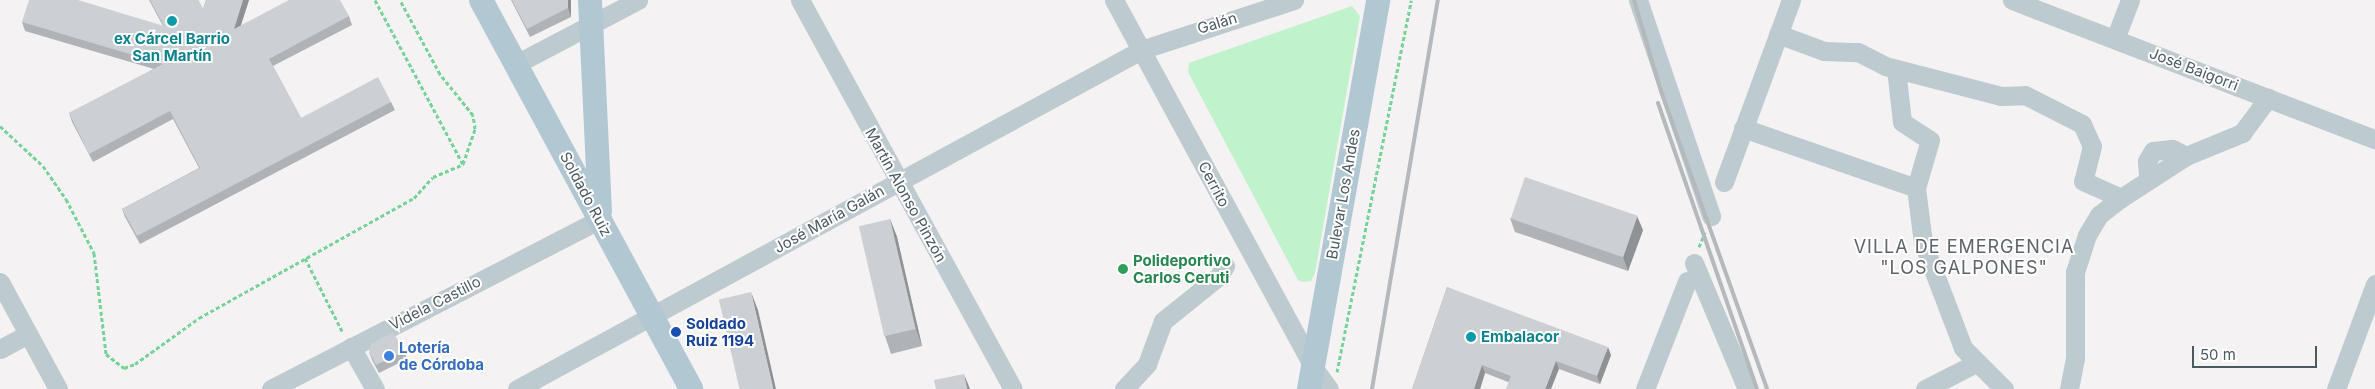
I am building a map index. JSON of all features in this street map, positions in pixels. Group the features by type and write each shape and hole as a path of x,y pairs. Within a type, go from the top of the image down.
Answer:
{"main road":[{"name":"Soldado Ruiz","path":"481,0 691,389"},
{"path":"590,0 600,219"},
{"name":"Bulevar Los Andes","path":"1311,378 1378,0"}],"street":[{"path":"516,64 590,27 638,0"},
{"name":"Martín Alonso Pinzón","path":"800,0 1013,389"},
{"name":"Cerrito","path":"1114,0 1311,378 1332,385"},
{"name":"Galán","path":"1141,50 1294,0"},
{"path":"1638,0 1711,216"},
{"path":"1724,182 1791,0"},
{"name":"José Baigorri","path":"2012,0 2375,139"},
{"path":"2115,39 2130,0"},
{"path":"1778,34 1824,52 1858,52 1896,69 2000,96 2025,95 2082,124 2092,146 2084,181 2121,198"},
{"name":"José María Galán","path":"518,389 1141,50"},
{"path":"1896,69 1902,122 1930,140 1916,188 1923,242 1963,348 2004,389"},
{"path":"2069,389 2075,358 2075,272 2087,235 2099,215 2148,177 2147,161 2153,151 2172,149 2186,156 2242,133 2268,98"},
{"path":"1743,128 1916,188"},
{"name":"Videla Castillo","path":"271,389 600,219"},
{"path":"1694,263 1747,389"},
{"path":"1124,389 1147,364 1162,321 1219,276 1225,266"},
{"path":"1645,389 1687,281"},
{"path":"0,282 58,389"},
{"path":"2336,389 2375,284"},
{"path":"0,349 28,334"},
{"path":"350,347 375,389"},
{"path":"1925,389 1976,362"}],"path":[{"path":"375,0 463,164"},
{"path":"0,126 43,166 87,235 98,274 102,344 112,363 124,368 136,364 199,318 414,198 438,174 463,164 475,129 473,115 440,74 400,0"},
{"path":"1332,385 1411,0"},
{"path":"305,258 350,347"}],"green space":[{"path":"1352,6 1360,16 1315,273 1311,281 1303,282 1298,280 1188,72 1189,63"}],"building":[{"path":"29,0 78,0 164,26 150,0 198,0 203,9 206,0 243,0 234,29 289,0 340,0 349,16 269,59 301,118 378,77 391,102 137,236 122,209 200,168 170,111 89,154 69,113 163,64 22,22"},
{"path":"512,0 568,0 568,8 527,29"},
{"path":"1525,177 1638,216 1623,257 1511,219"},
{"path":"890,219 915,329 884,336 859,226"},
{"path":"1447,287 1608,347 1597,376 1556,361 1545,389 1506,389 1511,376 1482,365 1474,389 1412,389"},
{"path":"751,292 773,388 740,389 719,299"},
{"path":"393,332 404,351 376,365 369,352 371,344"},
{"path":"964,374 967,389 936,389 934,380"}],"railway":[{"path":"1372,389 1438,0"},
{"path":"1634,0 1661,91 1767,389"},
{"path":"1658,103 1757,389"}],"place":[{"name":"ex Cárcel Barrio San Martín","path":"172,21"},
{"name":"Polideportivo Carlos Ceruti","path":"1123,269"},
{"name":"Soldado Ruiz 1194","path":"676,332"},
{"name":"Embalacor","path":"1471,337"},
{"name":"Lotería de Córdoba","path":"389,356"}],"district":[{"name":"VILLA DE EMERGENCIA \"LOS GALPONES\"","path":"1964,258"}]}
